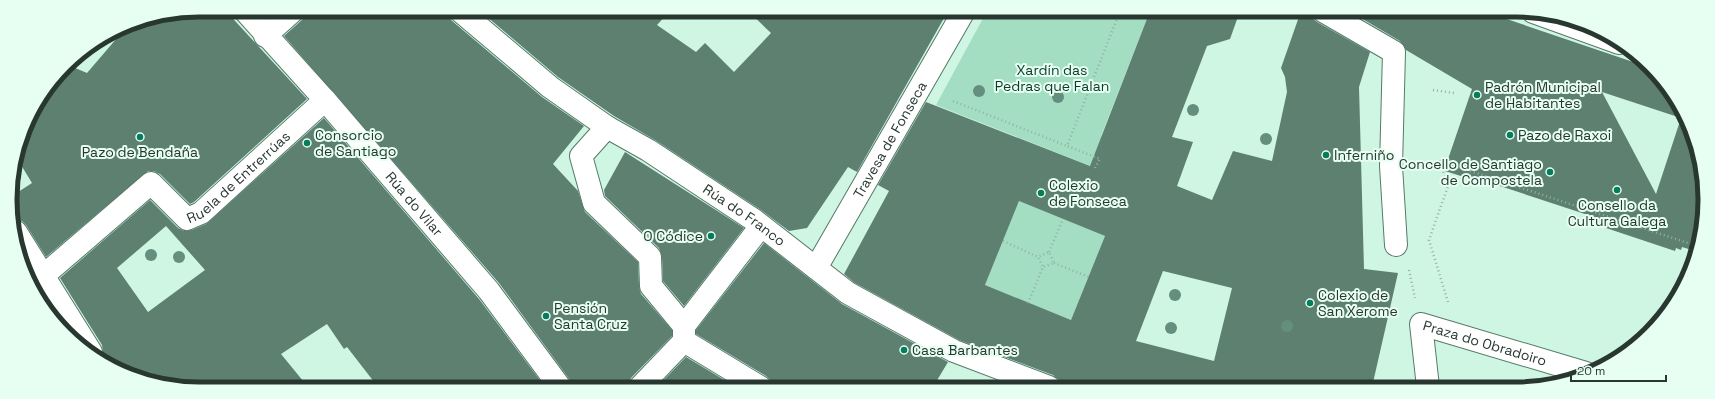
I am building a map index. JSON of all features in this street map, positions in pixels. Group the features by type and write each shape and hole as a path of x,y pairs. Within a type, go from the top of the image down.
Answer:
{"street":[{"name":"Rúa do Vilar","path":"250,17 265,36 325,100 489,291 556,382"},
{"path":"265,36 286,17"},
{"name":"Rúa do Franco","path":"467,17 550,87 607,127 648,150 761,226 848,293 954,351 1036,382"},
{"name":"Travesa de Fonseca","path":"816,268 961,17"},
{"path":"1333,17 1394,52 1391,166 1396,245"},
{"name":"Ruela de Entrerrúas","path":"43,276 151,182 186,219 201,213 325,100"},
{"path":"607,127 581,156 594,203 650,256 651,286 684,333 753,382"},
{"path":"644,382 684,333 761,226"},
{"path":"22,242 84,341"},
{"name":"Praza do Obradoiro","path":"1427,382 1421,324 1578,371"}],"path":[{"path":"1067,146 1118,17"},
{"path":"1433,90 1454,93"},
{"path":"953,101 1100,159 1095,168"},
{"path":"1458,335 1429,240 1448,186 1440,161 1692,244"},
{"path":"1038,257 1049,252 1063,219"},
{"path":"1003,241 1038,257 1043,267"},
{"path":"1396,245 1406,260 1421,324"},
{"path":"1049,252 1054,263"},
{"path":"1028,303 1043,267 1054,263 1089,277"}],"green space":[{"name":"Xardín das Pedras que Falan","path":"984,17 1148,17 1101,136 1111,174 936,105"},
{"path":"1019,201 1105,236 1071,320 985,285"}],"building":[{"path":"188,17 231,17 307,99 194,202 190,204 160,174 154,171 148,171 46,257 26,225 22,221 19,221 17,193 32,183 21,165 23,152 41,108 62,79 73,67 87,73 119,36 130,31 152,23"},
{"path":"304,17 450,17 451,20 542,97 584,126 553,164 578,191 585,212 638,262 639,286 641,294 672,330 672,336 631,378 630,382 571,382 499,283 284,36"},
{"path":"487,17 664,17 657,25 696,52 705,43 734,72 771,33 754,17 945,17 857,172 848,167 807,228 789,231 761,210 655,140 614,116 558,77"},
{"path":"1148,17 1238,17 1230,39 1207,46 1172,137 1193,142 1177,186 1212,200 1233,151 1272,161 1287,92 1285,77 1281,68 1299,17 1312,17 1317,22 1370,52 1359,87 1364,269 1398,273 1373,382 1064,382 1053,375 959,340 855,283 844,274 889,191 878,185 926,102 1090,166","holes":["1019,201 1105,236 1071,320 985,285","1163,271 1232,288 1214,361 1136,341"]},
{"name":"Pazo de Raxoi","path":"1359,17 1501,17 1638,64 1660,88 1674,108 1678,117 1602,92 1656,194 1680,121 1692,152 1698,188 1698,211 1691,250 1682,247 1681,250 1676,248 1675,251 1594,224 1595,221 1590,219 1591,216 1497,185 1496,187 1445,171 1472,89 1406,50 1400,41"},
{"path":"324,118 479,299 541,382 374,382 347,347 344,349 327,324 281,354 304,382 188,382 152,376 108,358 102,354 102,345 60,278 150,200 178,228 184,231 192,230 206,224","holes":["166,226 205,270 148,312 117,268"]},
{"path":"625,152 744,228 684,306 663,281 662,257 659,248 605,196 604,190"},
{"path":"764,243 842,304 948,362 936,382 771,382 766,376 696,334 696,330"},
{"path":"686,357 728,382 662,382"}],"place":[{"name":"Padrón Municipal de Habitantes","path":"1477,95"},
{"name":"Pazo de Raxoi","path":"1510,135"},
{"name":"Pazo de Bendaña","path":"140,137"},
{"name":"Consorcio de Santiago","path":"307,143"},
{"name":"Inferniño","path":"1326,155"},
{"name":"Concello de Santiago de Compostela","path":"1550,172"},
{"name":"Consello da Cultura Galega","path":"1617,190"},
{"name":"Colexio de Fonseca","path":"1041,193"},
{"name":"O Códice","path":"711,236"},
{"name":"Colexio de San Xerome","path":"1310,303"},
{"name":"Pensión Santa Cruz","path":"546,316"},
{"name":"Casa Barbantes","path":"904,350"}]}
